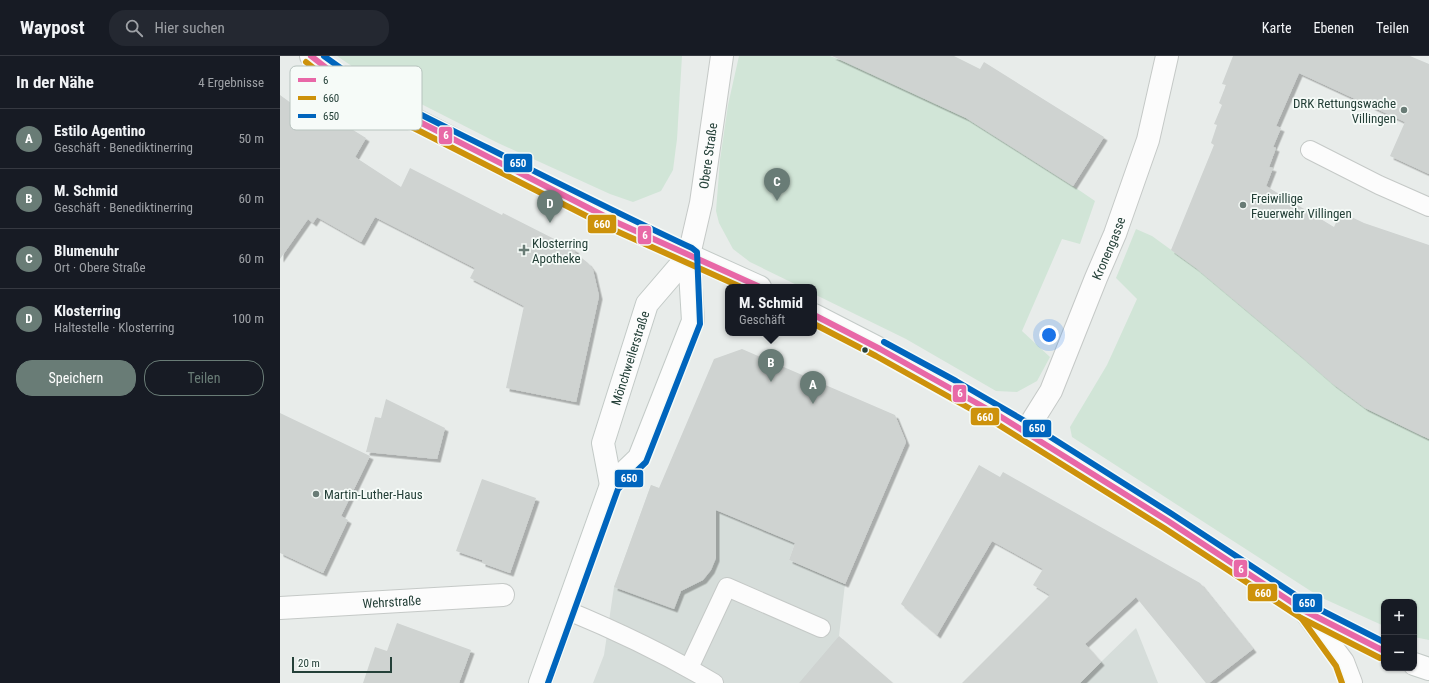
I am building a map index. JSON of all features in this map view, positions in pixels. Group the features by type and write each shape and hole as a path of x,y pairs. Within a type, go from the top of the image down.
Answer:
{"main road":[{"path":"311,56 324,66"},
{"name":"Kronengasse","path":"1026,431 1051,391 1115,234 1148,140 1167,56"},
{"name":"Obere Straße","path":"689,255 701,203 722,61"},
{"path":"422,123 618,223 753,284"},
{"path":"540,683 611,485 639,458 693,321 689,255"},
{"name":"Mönchweilerstraße","path":"611,485 603,443 647,304 689,255"},
{"path":"817,317 952,388 1026,431 1168,521 1305,611 1381,649"},
{"name":"Wehrstraße","path":"280,608 503,595"},
{"path":"1305,611 1343,662 1351,683"},
{"path":"1417,665 1429,669"}],"lane":[{"path":"1310,150 1379,186 1429,207"},
{"path":"689,668 727,587 820,628"},
{"path":"566,610 610,628 689,668 714,683"}],"shaded area":[{"path":"651,485 795,543 789,560 845,584 839,636 808,683 593,683 604,655 614,587"},
{"path":"1136,628 1158,683 1080,683 1101,662"}],"green space":[{"path":"337,56 682,56 677,139 673,170 661,191 633,202 610,194 498,143 422,104 422,66 352,66"},
{"path":"739,56 830,56 966,118 1095,201 1080,244 1062,239 1022,331 1050,357 1037,381 1017,392 996,391 906,339 817,295 817,284 795,284 750,262 733,249 719,223 716,211 720,160 728,105"},
{"path":"1136,229 1152,236 1196,268 1333,384 1365,408 1429,438 1429,640 1417,638 1417,599 1381,599 1381,625 1320,597 1072,437 1070,427 1107,365 1137,299 1116,278"}],"building":[{"path":"832,56 954,56 980,69 984,62 1104,137 1073,186 966,118"},
{"path":"1233,56 1410,56 1429,64 1429,174 1390,156 1405,122 1299,73 1276,126 1281,128 1273,147 1276,148 1269,167 1273,168 1266,186 1334,227 1341,212 1364,223 1429,245 1429,439 1365,408 1333,384 1196,268 1171,250 1214,145 1211,143 1217,125 1214,124 1222,105 1219,103 1226,85 1222,84"},
{"path":"280,95 290,102 290,130 353,130 366,138 355,157 401,187 410,168 502,215 503,213 576,250 574,252 588,263 593,270 599,296 576,402 506,388 524,306 470,278 475,268 375,217 361,242 317,217 313,223 308,219 280,259"},
{"path":"742,349 895,415 906,442 845,584 789,560 795,543 716,510 716,558 711,570 703,580 681,591 674,609 614,587 651,485 659,488 714,359"},
{"path":"386,399 445,428 437,459 366,452 375,417 381,418"},
{"name":"Martin-Luther-Haus","path":"280,413 370,456 341,516 348,520 323,573 280,553"},
{"path":"979,465 1000,477 1003,472 1200,583 1253,649 1209,683 1206,683 1136,597 1085,644 1101,662 1080,683 962,683 1050,595 1033,585 1043,569 992,541 937,635 901,604"},
{"path":"482,479 536,498 510,573 482,563 482,560 456,551"},
{"path":"397,623 471,650 459,683 363,683 375,647 387,651"},
{"path":"839,636 893,683 799,683"}],"transit line":[{"name":"6","path":"311,56 324,66"},
{"name":"650","path":"324,56 338,66"},
{"name":"660","path":"306,62 311,66"},
{"name":"650","path":"422,115 692,248 697,252 700,324 646,462 618,489 548,683"},
{"name":"6","path":"422,123 618,223 753,284"},
{"name":"660","path":"418,130 614,230 734,284"},
{"name":"6","path":"817,317 880,349 998,415 1168,521 1305,611 1381,649"},
{"name":"660","path":"817,326 876,356 994,422 1164,528 1301,618 1380,658"},
{"name":"650","path":"884,342 956,381 1030,424 1172,514 1309,604 1381,640"},
{"name":"660","path":"1302,619 1336,666 1342,683"}],"place":[{"name":"DRK Rettungswache Villingen","path":"1404,110"},
{"name":"Blumenuhr","path":"777,201"},
{"name":"Freiwillige Feuerwehr Villingen","path":"1243,205"},
{"name":"Klosterring","path":"550,223"},
{"name":"Klosterring Apotheke","path":"524,250"},
{"name":"M. Schmid","path":"771,382"},
{"name":"Estilo Agentino","path":"813,404"},
{"name":"Martin-Luther-Haus","path":"316,494"}]}
